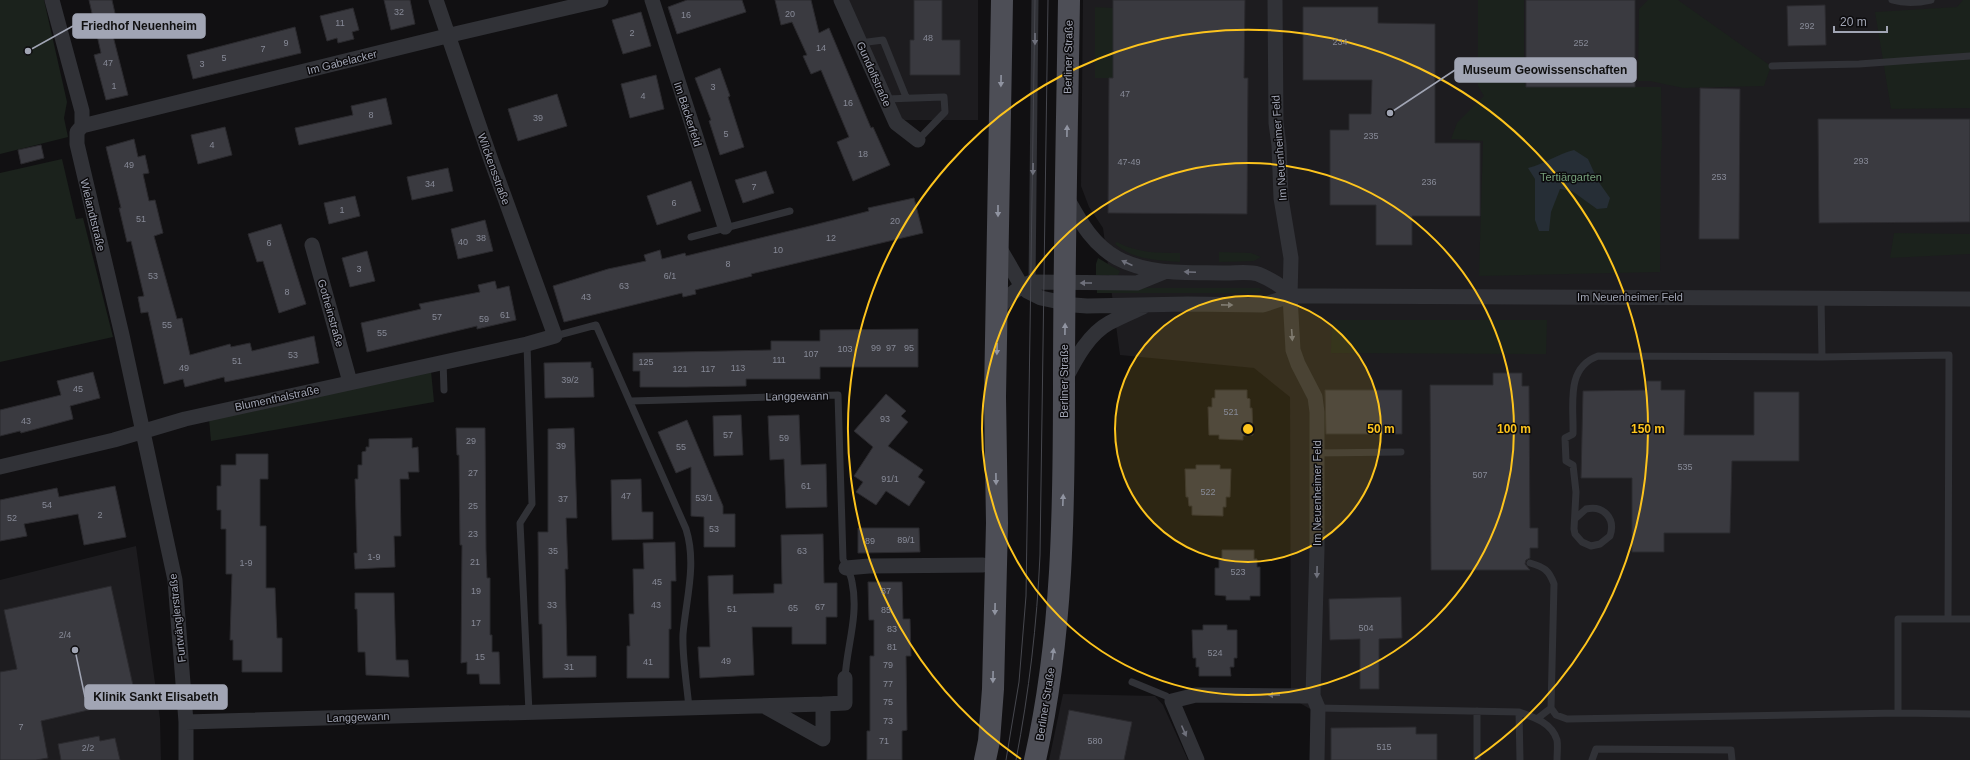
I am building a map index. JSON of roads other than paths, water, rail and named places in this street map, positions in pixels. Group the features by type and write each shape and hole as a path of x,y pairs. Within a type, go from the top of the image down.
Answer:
{"main road":[{"path":"985,760 989,741 993,689 997,523 995,397 998,310 998,201 1002,0"},
{"name":"Berliner Straße","path":"1035,760 1048,692 1056,638 1062,539 1069,0"}],"street":[{"name":"Wielandtstraße","path":"52,0 82,111 82,126 77,132 76,137 78,151 122,335 142,432"},
{"name":"Wilckensstraße","path":"436,0 491,160 555,336"},
{"name":"Im Gabelacker","path":"82,126 448,35 602,0"},
{"name":"Im Bäckerfeld","path":"652,0 725,227"},
{"name":"Gundolfstraße","path":"840,0 896,123 918,140"},
{"name":"Im Neuenheimer Feld","path":"1275,0 1276,122 1279,145 1281,198 1291,258 1290,296 1293,350 1298,364 1315,397 1317,453 1317,760"},
{"name":"Im Neuenheimer Feld","path":"1067,198 1082,225 1103,248 1116,258 1132,265 1165,271 1257,274 1287,291 1290,296"},
{"name":"Gotheinstraße","path":"312,245 350,382"},
{"path":"998,310 1012,293 1026,284 999,247"},
{"name":"Im Neuenheimer Feld","path":"1165,271 1137,283 1064,293 1041,298 1027,291 1026,284 1064,293 1087,306 1148,304 1263,305 1290,296 1970,298"},
{"name":"Im Neuenheimer Feld","path":"1064,382 1075,360 1094,335 1108,323 1148,304"},
{"name":"Blumenthalstraße","path":"0,467 142,432 185,418 527,344 555,336"},
{"name":"Furtwänglerstraße","path":"142,432 174,580 186,722 186,760"},
{"path":"846,568 869,566 983,565"},
{"name":"Langgewann","path":"186,722 845,703 845,678"},
{"path":"1197,760 1172,701 1196,695 1316,702"},
{"path":"764,706 823,739 823,704"}],"lane":[{"path":"1026,284 1035,0"},
{"path":"1892,0 1902,3 1931,0"},
{"path":"860,42 883,40 906,97"},
{"path":"1772,66 1859,64 1970,56"},
{"path":"886,99 906,97 944,97 945,112 918,140"},
{"path":"691,237 790,211"},
{"path":"1821,298 1822,357"},
{"path":"555,336 596,325 631,401 690,542 689,594 683,634 689,708"},
{"path":"527,344 532,504 520,522 529,712"},
{"path":"1576,518 1586,509 1599,509 1604,512 1612,522 1610,536 1600,544 1586,545 1575,534 1574,523 1576,518 1576,492 1573,465 1566,461 1565,438 1573,434 1573,382 1578,370 1588,360 1598,356 1822,357 1949,355 1948,618"},
{"path":"443,361 444,390"},
{"name":"Langgewann","path":"631,401 838,395 843,559 852,580 855,614 854,628 846,659 845,678"},
{"path":"1317,453 1401,452"},
{"path":"1530,563 1540,566 1550,573 1554,584 1551,708 1556,715 1567,719 1898,713 1970,714"},
{"path":"1898,713 1898,619 1970,618"},
{"path":"1132,682 1166,696 1172,701"},
{"path":"1316,702 1519,712 1538,718 1549,728 1557,741 1557,760"},
{"path":"1538,718 1551,708"},
{"path":"1477,711 1477,760"},
{"path":"1519,712 1520,760"},
{"path":"1592,760 1596,749 1732,750 1732,760"}],"tram line":[{"path":"1006,760 1019,682 1026,596 1035,0"},
{"path":"1016,760 1032,658 1040,555 1048,0"}],"place":[{"name":"Friedhof Neuenheim","path":"28,51"},
{"name":"Museum Geowissenschaften","path":"1390,113"},
{"name":"Klinik Sankt Elisabeth","path":"75,650"}],"park label":[{"name":"Tertiärgarten","path":"1571,177"}]}
